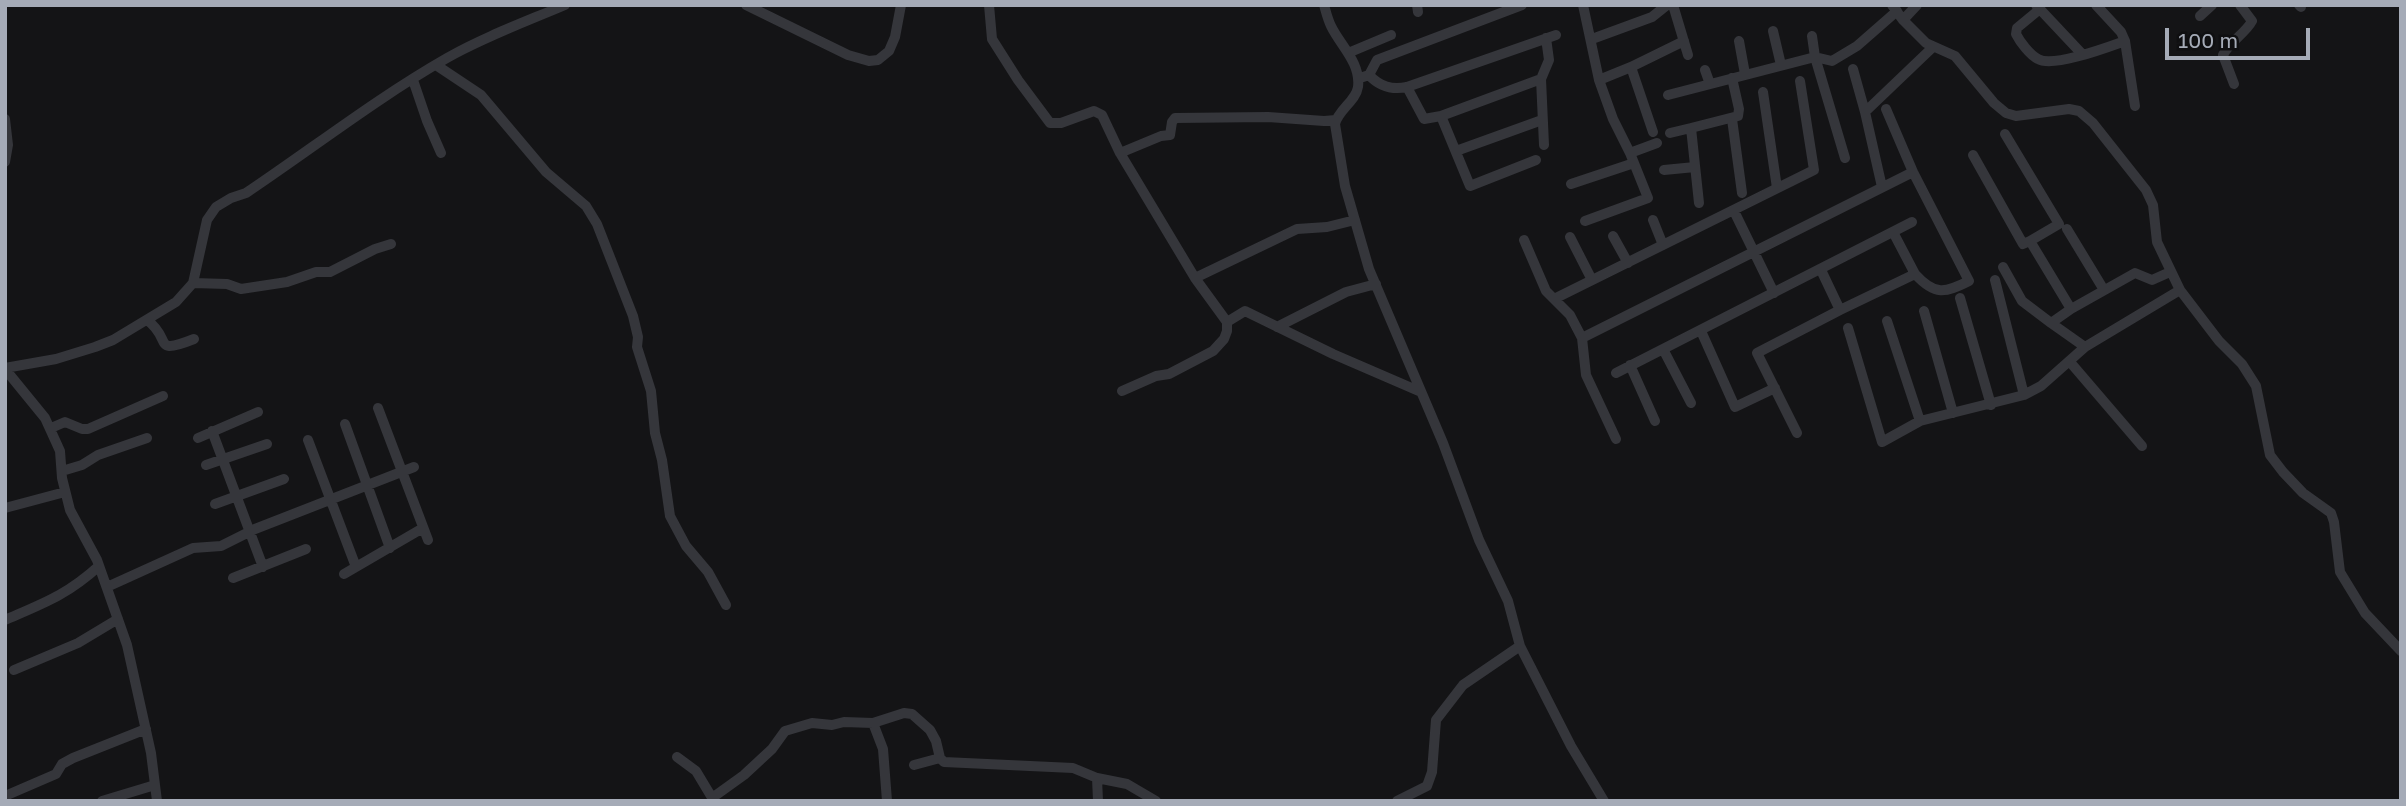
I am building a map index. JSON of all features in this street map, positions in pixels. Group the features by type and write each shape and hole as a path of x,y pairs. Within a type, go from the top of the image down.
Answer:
{"street":[{"path":"158,801 133,665 99,566 70,510 60,451 51,428 9,372 95,347 151,322 176,302 192,283 204,228 216,207 246,193 436,65 500,32 565,5"},
{"path":"746,5 848,55 869,61 878,60 889,51 895,37 901,5"},
{"path":"989,5 992,39 1050,123 1061,123 1099,112 1120,153 1195,278 1227,323 1224,339 1213,351 1169,374 1156,376 1122,391"},
{"path":"1324,5 1331,27 1348,53 1357,78 1356,92 1336,120 1336,137 1360,243 1479,540 1508,601 1520,646 1571,746 1604,801"},
{"path":"1357,78 1369,75 1377,60 1522,5"},
{"path":"1583,5 1599,80 1648,198 1585,221"},
{"path":"1592,39 1652,17 1667,5"},
{"path":"1673,5 1688,55"},
{"path":"1668,95 1815,57 1832,61 1857,46 1897,12 1917,5"},
{"path":"2096,5 2121,32 2125,41 2135,106"},
{"path":"2200,16 2212,5"},
{"path":"2234,84 2223,55 2252,21 2240,5"},
{"path":"2083,55 2038,7 2017,28 2017,37 2041,61 2064,60 2083,55 2125,41"},
{"path":"1897,12 1920,39 1955,56 1994,103 2006,113 2023,116 2072,109 2080,111 2093,123 2151,199 2157,242 2180,290 2251,377 2260,400 2262,424 2270,455 2303,493 2331,513 2340,572 2365,613 2401,651"},
{"path":"1773,30 1782,65"},
{"path":"1348,53 1391,35"},
{"path":"1369,75 1376,83 1396,90 1551,36 1549,61 1541,79 1544,145"},
{"path":"1812,36 1815,57 1845,158"},
{"path":"1599,80 1684,41"},
{"path":"1739,41 1745,74"},
{"path":"1866,112 1933,47"},
{"path":"436,65 481,95 546,172 586,206 597,223 632,310 638,337 637,347 651,391 655,433 670,516 686,547 708,572 726,605"},
{"path":"1631,67 1653,132"},
{"path":"1853,69 1866,112 1882,187"},
{"path":"1705,70 1710,84"},
{"path":"1670,133 1738,116 1732,78"},
{"path":"1408,87 1424,119 1441,116 1541,79"},
{"path":"413,80 441,153"},
{"path":"1554,299 1814,170 1800,81"},
{"path":"1763,92 1777,188"},
{"path":"1886,110 1913,172 1969,281 1948,291 1936,290 1924,284 1915,274 1893,232"},
{"path":"1441,116 1470,186 1536,160"},
{"path":"1120,153 1161,136 1170,135 1172,120 1175,118 1268,117 1336,120"},
{"path":"5,119 8,145 5,162"},
{"path":"1732,119 1742,193"},
{"path":"1456,150 1542,120"},
{"path":"1691,128 1699,203"},
{"path":"1973,155 2023,244 2059,224 2005,134"},
{"path":"1571,184 1632,158 1657,144"},
{"path":"1664,170 1695,167"},
{"path":"1582,338 1913,172"},
{"path":"1734,211 1774,293"},
{"path":"1195,278 1297,229 1326,227 1355,220"},
{"path":"1653,220 1662,245"},
{"path":"1616,373 1912,222"},
{"path":"2067,229 2104,290"},
{"path":"1613,236 1628,263"},
{"path":"1570,237 1592,280"},
{"path":"1524,240 1546,291 1570,315 1582,338 1586,375 1616,439"},
{"path":"2030,241 2071,309"},
{"path":"192,283 227,284 242,289 287,282 316,272 330,272 391,244"},
{"path":"2003,267 2022,301 2085,347"},
{"path":"1821,270 1840,310"},
{"path":"2052,323 2135,272 2152,280 2170,272"},
{"path":"1797,433 1757,353 1915,274"},
{"path":"1996,280 2024,395"},
{"path":"1277,327 1346,292 1376,284"},
{"path":"1848,328 1882,442 1920,421 2024,395 2041,386 2085,347 2180,290"},
{"path":"1960,298 1991,405"},
{"path":"1227,323 1244,311 1421,392"},
{"path":"1924,311 1953,413"},
{"path":"1887,321 1920,421"},
{"path":"151,322 160,331 163,344 167,347 175,347 194,339"},
{"path":"1700,331 1735,407 1774,388"},
{"path":"1663,349 1691,402"},
{"path":"2070,362 2142,446"},
{"path":"1630,365 1655,421"},
{"path":"51,428 65,422 88,429 163,396"},
{"path":"378,408 428,540"},
{"path":"198,438 258,412"},
{"path":"345,425 390,548"},
{"path":"212,431 263,567"},
{"path":"62,471 147,438"},
{"path":"308,440 356,567"},
{"path":"206,465 267,444"},
{"path":"107,587 192,548 220,546 251,531 414,467"},
{"path":"215,504 284,480"},
{"path":"5,508 65,492"},
{"path":"344,574 424,528"},
{"path":"233,578 306,549"},
{"path":"5,620 56,599 78,585 99,566"},
{"path":"14,670 78,643 118,619"},
{"path":"1397,801 1427,786 1432,772 1435,724 1454,696 1478,673 1520,646"},
{"path":"677,757 696,771 713,799 741,778 772,749 788,729 812,723 873,723 904,713 915,715 930,730 940,758 945,762 1073,768 1097,778 1127,784 1156,801"},
{"path":"873,723 883,748 887,801"},
{"path":"5,796 56,774 62,765 73,758 146,729"},
{"path":"914,765 940,758"},
{"path":"1097,778 1098,801"},
{"path":"102,801 155,785"}]}
